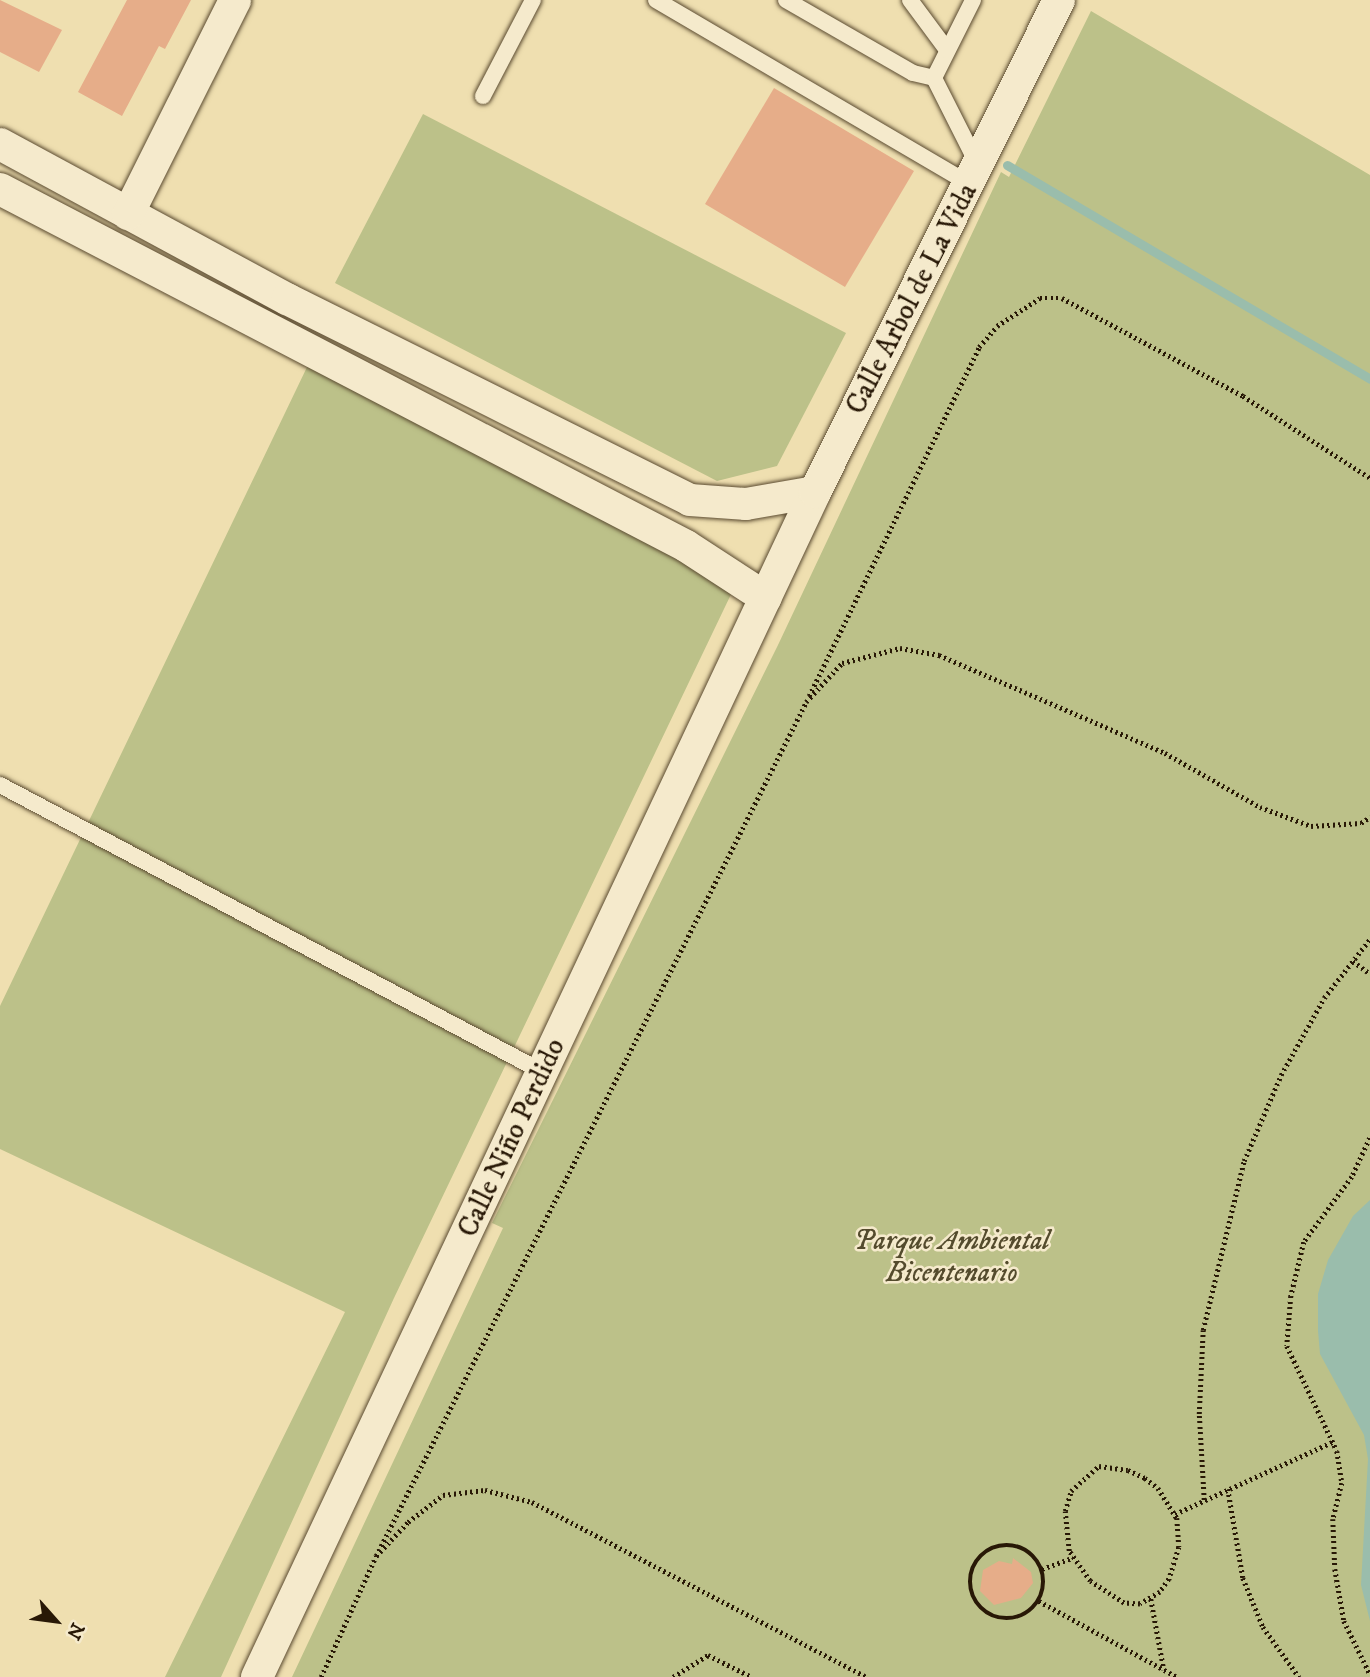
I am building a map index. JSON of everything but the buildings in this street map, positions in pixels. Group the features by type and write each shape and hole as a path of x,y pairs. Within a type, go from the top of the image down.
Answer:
{"street":[{"path":"128,214 235,0"},
{"name":"Calle Arbol de La Vida","path":"766,598 815,492 1059,0"},
{"path":"0,144 286,299 690,500 746,504 815,492"},
{"path":"0,190 686,546 766,598"},
{"name":"Calle Niño Perdido","path":"257,1677 766,598"}],"lane":[{"path":"483,96 533,0"},
{"path":"656,0 974,176"},
{"path":"786,0 914,73 933,78"},
{"path":"910,0 947,50"},
{"path":"973,0 933,78 974,176"},
{"path":"0,785 543,1072"}],"path":[{"path":"321,1677 376,1556 806,702 979,347 997,326 1040,298 1062,298 1231,390 1370,478"},
{"path":"806,702 842,663 900,648 939,655 1165,753 1260,807 1311,827 1361,823 1370,817"},
{"path":"1204,1500 1199,1414 1203,1330 1244,1161 1281,1074 1324,998 1370,939"},
{"path":"1353,961 1370,974"},
{"path":"1370,1138 1352,1177 1304,1242 1291,1296 1286,1346 1332,1441 1342,1483 1333,1519 1335,1569 1344,1621 1370,1674"},
{"path":"1175,1514 1332,1441"},
{"path":"1152,1599 1124,1603 1090,1581 1073,1558 1065,1531 1065,1511 1071,1491 1099,1466 1128,1470 1145,1478 1175,1514 1181,1531 1176,1563 1152,1599 1164,1670"},
{"path":"1228,1489 1243,1578 1263,1627 1299,1677"},
{"path":"376,1556 408,1522 443,1496 497,1493 532,1502 867,1677"},
{"path":"1002,1544 1025,1549 1042,1569 1039,1601 1019,1617 994,1617 974,1600 970,1576 981,1555 1002,1544"},
{"path":"1042,1569 1073,1558"},
{"path":"1039,1601 1177,1677"},
{"path":"673,1677 708,1655 752,1677"}],"green space":[{"name":"Parque Ambiental Bicentenario","path":"1091,11 1370,175 1370,1677 292,1677 503,1228 492,1223 778,645 1001,172 1009,177"},
{"path":"423,114 846,333 777,466 717,481 335,283"},
{"path":"308,365 735,586 394,1298 221,1677 165,1677 345,1312 0,1149 0,1006"}],"shaded area":[{"path":"1370,1200 1370,1621 1361,1585 1368,1459 1364,1435 1320,1354 1318,1294 1328,1260 1353,1216"}],"waterway":[{"path":"1007,165 1370,379"}]}
